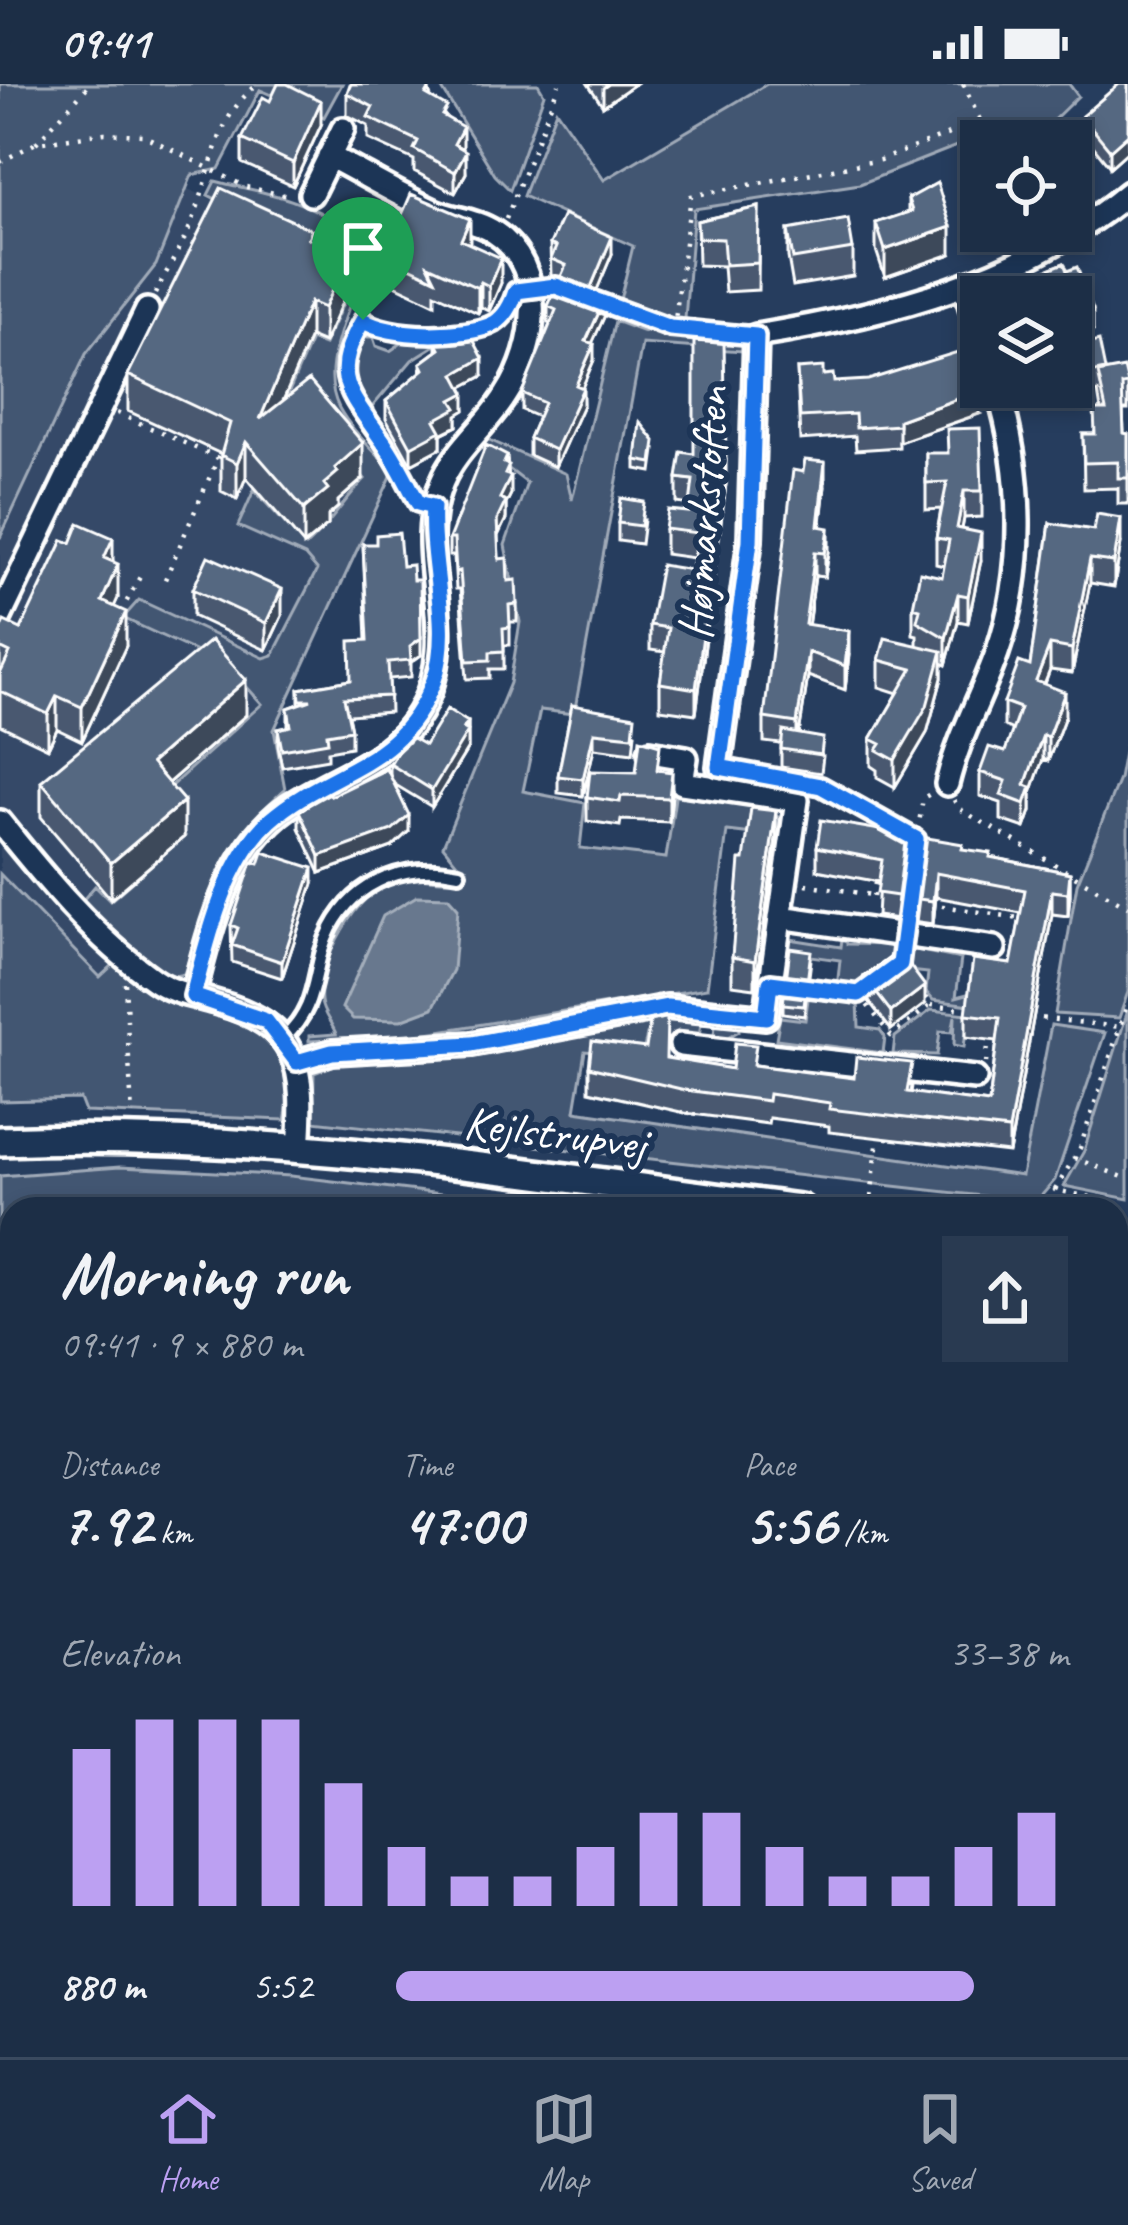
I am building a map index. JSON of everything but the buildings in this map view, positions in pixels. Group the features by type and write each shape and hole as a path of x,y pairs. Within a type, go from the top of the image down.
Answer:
{"street":[{"path":"311,201 343,129"},
{"path":"193,996 232,874 250,841 292,804 377,758 419,714 436,676 442,641 432,571 433,507 450,464 507,394 524,355 532,288 524,262 498,235 437,212 329,156"},
{"name":"Højmarkstoften","path":"983,276 1048,245 1128,193"},
{"name":"Højmarkstoften","path":"719,767 750,541 756,336 890,311 960,286"},
{"path":"0,617 147,310"},
{"path":"947,784 999,647 1012,591 1016,476 1001,408"},
{"path":"650,752 686,758 682,783 797,800 766,1017 753,1015 752,1053"},
{"path":"0,821 42,874 129,962 161,985 256,1014 284,1038 297,1062 302,1092 299,1149"},
{"path":"779,917 904,935 999,939"},
{"name":"Kejlstrupvej","path":"297,1062 332,1052 531,1036 667,1007 753,1015"},
{"path":"681,1045 980,1079"},
{"name":"Kejlstrupvej","path":"0,1141 133,1139 299,1149 700,1197"}],"lane":[{"path":"284,1038 309,1011 330,930 349,903 372,883 411,868 459,872"}],"path":[{"path":"36,143 90,84"},
{"path":"147,310 197,209 206,170 233,103 258,84"},
{"path":"498,235 559,84"},
{"path":"963,84 980,120"},
{"path":"674,328 691,196 880,160 960,130"},
{"path":"0,162 36,143 105,133 142,135 206,170 311,201 350,230 360,246 363,320 345,359 351,402 381,438 418,503 433,507"},
{"path":"363,320 378,331 406,334 488,326 501,320 516,291 532,288"},
{"path":"596,303 674,328 756,336"},
{"path":"101,406 218,458 163,584"},
{"path":"112,628 141,575"},
{"path":"800,783 821,786 916,839"},
{"path":"913,860 922,798 947,784 958,808 1128,907"},
{"path":"826,887 829,872"},
{"path":"845,890 847,874"},
{"path":"859,894 862,876"},
{"path":"785,881 889,898 891,884"},
{"path":"873,897 874,882"},
{"path":"926,904 927,892"},
{"path":"946,906 947,895"},
{"path":"904,935 908,902 965,906 1006,917 1042,916"},
{"path":"978,913 980,904"},
{"path":"999,939 1006,917"},
{"path":"129,962 124,972 133,1139"},
{"path":"770,983 859,994 873,984"},
{"path":"921,992 931,1005"},
{"path":"859,994 890,1036 886,1068"},
{"path":"1090,1197 1055,1190 1074,1159 1128,1002"},
{"path":"890,1036 931,1005 972,1010"},
{"path":"1028,1017 1120,1027"},
{"path":"980,1079 991,1026"},
{"path":"1114,1044 1128,1037"},
{"path":"989,1039 1002,1040"},
{"path":"988,1052 1000,1052"},
{"path":"872,1197 878,1133"},
{"path":"1074,1159 1128,1179"}],"shaded area":[{"path":"0,84 342,84 324,117 260,90 219,169 192,175 156,265 86,354 0,538"},
{"path":"439,84 538,84 544,94 510,190 495,175"},
{"path":"767,84 1069,84 1078,96 1053,120 960,120 960,145 860,184 694,209 685,319 743,326 742,351 642,344 574,714 540,710 523,791 585,803 580,848 666,858 676,791 773,809 772,816 779,817 778,837 727,831 707,988 415,1035 309,1041 309,1036 336,1034 322,1005 321,985 342,930 367,898 395,879 451,880 466,874 443,846 510,683 520,622 505,545 527,483 480,447 487,439 566,474 572,500 615,321 644,332 655,317 619,304 633,246 523,196 556,110 604,180"},
{"path":"159,176 358,265 358,294 329,357 336,406 390,469 201,851 159,1006 73,983 0,905 0,535"},
{"path":"215,181 296,202 334,221 353,243 357,268 332,380 344,417 393,472 274,730 285,789 233,851 184,974 170,977 122,942 82,901 95,886 110,901 185,836 101,745 113,736 171,786 262,704 229,667 123,618 139,600 264,658 273,655 317,570 305,556 238,526 254,490 306,546 365,479 309,411 280,413 311,340 324,345 347,295 346,264 208,195"},
{"path":"358,337 373,337 376,346 390,351 406,340 447,338 412,360 373,406 384,435 353,390 350,365"},
{"path":"1128,731 1128,992 1119,1018 1055,1014 1077,884 1119,779"},
{"path":"0,874 100,977 114,964 140,984 259,1033 278,1052 288,1080 285,1120 85,1112 80,1099 0,1101"},
{"path":"417,896 448,897 458,908 453,970 433,1008 401,1020 353,1019 342,1008 383,916"},
{"path":"843,930 847,944 897,945 895,962 859,990 837,988 840,960 789,953 790,939 841,947"},
{"path":"906,948 961,959 956,997 971,993 970,1005 933,1000 926,992 928,973 910,971 905,964"},
{"path":"809,993 858,1000 859,1027 880,1030 885,1037 883,1053 776,1039 780,1017 805,1020"},
{"path":"931,1010 968,1014 964,1047 954,1045 955,1016 952,1032 940,1031 937,1055 893,1054 895,1037"},
{"path":"1128,1010 1128,1197 1064,1186 1084,1151"},
{"path":"654,1016 738,1024 739,1031 727,1038 714,1036 715,1025 701,1024 699,1035 679,1031 677,1039 647,1035 642,1056 585,1051 575,1111 1022,1176 1051,1025 1105,1033 1055,1180 1040,1197 991,1197 313,1121 314,1073 345,1061 380,1062 625,1025"},
{"path":"120,1167 291,1176 466,1197 0,1197 0,1176"}],"route":[{"path":"556,286 670,328 756,336 750,541 719,767 821,786 916,839 900,964 859,994 770,983 766,1017 667,1007 571,1030 472,1044 332,1052 297,1062 276,1028 256,1014 193,996 232,874 250,841 292,804 362,768 399,740 419,714 436,676 442,641 432,571 433,507 418,503 381,438 351,402 345,359 363,320 378,331 406,334 488,326 501,320 516,291 556,286"}]}
